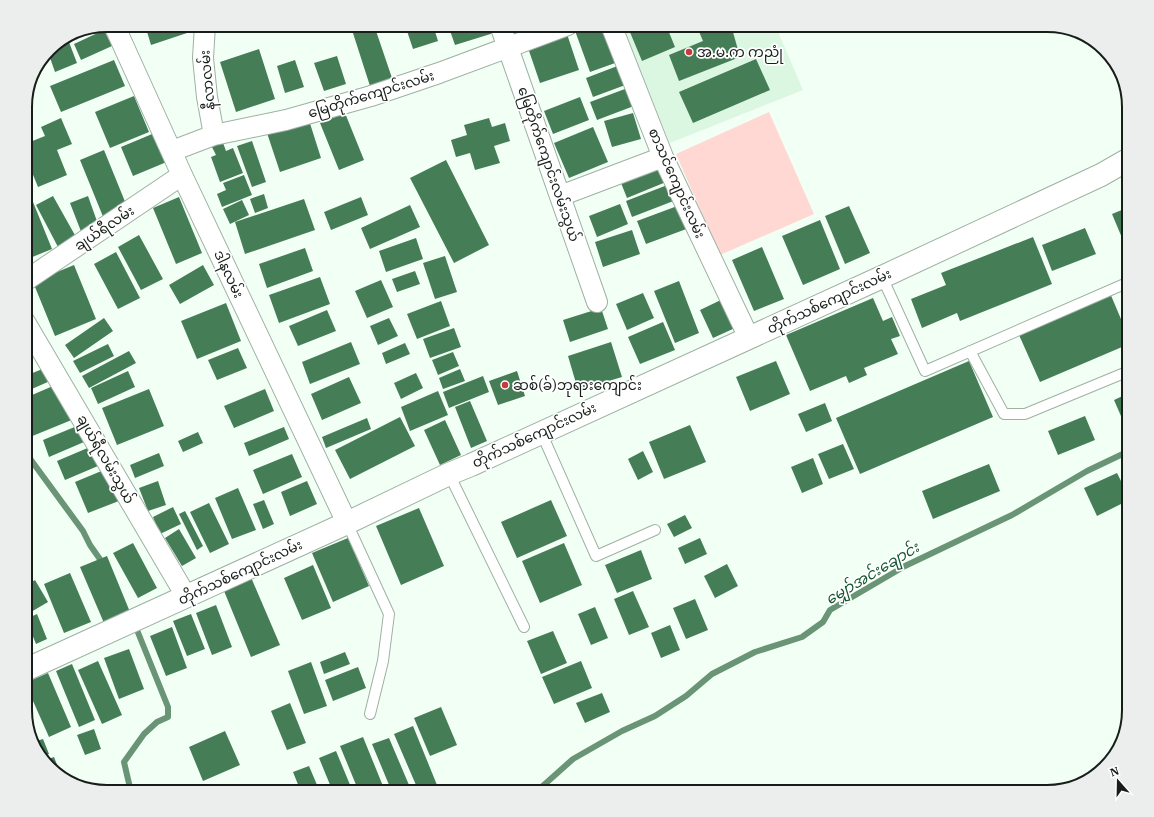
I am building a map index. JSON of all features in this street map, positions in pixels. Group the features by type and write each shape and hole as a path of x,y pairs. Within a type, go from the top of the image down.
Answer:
{"street":[{"name":"ဒါနလမ်း","path":"117,32 182,175 347,523"},
{"name":"နီလာလမ်း","path":"205,32 203,58 207,97 214,135"},
{"name":"မြေတိုက်ကျောင်းလမ်းသွယ်","path":"503,32 597,302"},
{"name":"မြေတိုက်ကျောင်းလမ်း","path":"172,152 214,135 286,120 371,96 440,73 549,32"},
{"name":"စာသင်ကျောင်းလမ်း","path":"614,32 663,157 749,338"},
{"path":"560,196 663,157"},
{"name":"တိုက်သစ်ကျောင်းလမ်း","path":"32,667 347,523 449,474 882,277 1101,175 1122,163"},
{"name":"ချယ်ရီလမ်း","path":"32,276 182,175"},
{"name":"ချယ်ရီလမ်းသွယ်","path":"32,334 186,596"}],"lane":[{"path":"882,277 925,371 1122,285"},
{"path":"970,351 1004,414 1024,414 1122,375"},
{"path":"541,432 596,556 655,530"},
{"path":"449,474 524,627"},
{"path":"347,523 389,614 383,661 370,714"}],"shaded area":[{"path":"625,32 778,32 803,90 670,143"},
{"path":"769,112 814,214 720,255 676,154"}],"building":[{"path":"105,32 112,46 81,60 74,44 98,33"},
{"path":"147,32 190,32 151,45"},
{"path":"353,32 376,32 392,78 370,86"},
{"path":"407,32 435,32 438,41 413,49"},
{"path":"450,32 497,32 455,45"},
{"path":"566,32 579,70 540,83 527,45"},
{"path":"575,32 607,32 618,62 590,72"},
{"path":"630,32 669,32 675,47 642,61"},
{"path":"699,32 733,32 740,57 679,81 669,55 703,41"},
{"path":"69,43 77,63 55,72 50,59"},
{"path":"259,49 275,99 236,112 220,62"},
{"path":"337,56 346,84 324,91 314,63"},
{"path":"756,59 770,90 693,123 679,92"},
{"path":"114,60 125,86 61,112 50,86"},
{"path":"295,60 304,87 285,93 277,66"},
{"path":"620,65 628,84 593,97 586,78"},
{"path":"641,83 647,101 597,120 590,102"},
{"path":"134,96 149,132 110,148 95,112"},
{"path":"580,97 589,120 553,134 544,111"},
{"path":"345,113 364,160 339,170 320,123"},
{"path":"633,113 641,139 612,147 604,121"},
{"path":"307,114 321,158 280,172 265,127"},
{"path":"61,118 72,144 57,150 67,175 38,187 32,172 32,141 45,136 41,127"},
{"path":"489,118 492,127 505,123 510,141 494,146 500,163 475,170 470,153 456,157 451,140 467,135 464,125"},
{"path":"593,127 608,162 569,178 554,143"},
{"path":"157,132 169,161 133,176 121,147"},
{"path":"222,140 226,151 233,148 243,173 220,182 211,157 216,155 211,145"},
{"path":"252,141 266,182 252,187 237,146"},
{"path":"104,150 128,209 104,219 80,160"},
{"path":"446,160 489,245 454,263 410,178"},
{"path":"657,161 666,182 627,198 619,178"},
{"path":"244,175 252,195 222,207 217,194 226,190 223,183"},
{"path":"670,184 676,200 632,217 626,201"},
{"path":"264,194 268,208 255,213 250,199"},
{"path":"53,196 76,237 58,247 36,205"},
{"path":"88,196 99,227 82,234 70,203"},
{"path":"179,197 202,253 176,264 153,208"},
{"path":"361,197 368,215 331,230 324,212"},
{"path":"304,199 315,230 245,254 235,222"},
{"path":"242,200 249,215 230,224 223,209"},
{"path":"32,202 52,249 32,257"},
{"path":"620,204 628,224 597,237 589,216"},
{"path":"410,205 420,227 370,249 361,228"},
{"path":"680,205 689,228 646,244 637,221"},
{"path":"849,206 870,253 845,264 825,216"},
{"path":"1122,210 1122,238 1112,214"},
{"path":"820,220 840,269 803,285 782,236"},
{"path":"1085,228 1096,254 1052,271 1042,245"},
{"path":"632,230 640,254 603,267 595,242"},
{"path":"139,235 163,279 141,290 118,247"},
{"path":"1033,237 1052,284 960,321 957,313 922,328 911,299 946,285 941,273"},
{"path":"416,238 423,259 386,272 379,251"},
{"path":"762,247 784,299 754,311 732,260"},
{"path":"305,248 313,271 267,288 259,264"},
{"path":"116,252 140,298 118,309 94,264"},
{"path":"445,256 457,292 435,299 423,263"},
{"path":"74,265 96,319 55,336 33,282"},
{"path":"203,265 214,285 180,304 169,285"},
{"path":"415,271 420,284 397,292 392,279"},
{"path":"320,277 330,304 279,323 269,295"},
{"path":"381,280 393,307 367,318 355,291"},
{"path":"679,281 699,333 675,343 654,291"},
{"path":"1107,286 1122,321 1122,347 1040,382 1015,326"},
{"path":"643,293 654,318 627,330 616,304"},
{"path":"873,298 883,321 892,317 900,336 891,339 898,354 864,368 867,375 849,383 846,376 810,391 786,335"},
{"path":"723,299 735,328 713,338 700,310"},
{"path":"441,301 450,326 417,339 407,314"},
{"path":"226,303 241,341 197,359 181,321"},
{"path":"601,308 608,329 570,342 563,320"},
{"path":"327,310 336,331 298,346 289,326"},
{"path":"104,318 113,331 74,358 65,345"},
{"path":"389,318 398,336 378,345 370,326"},
{"path":"663,322 675,350 640,364 628,337"},
{"path":"454,328 461,347 430,358 423,339"},
{"path":"351,342 360,364 310,384 302,362"},
{"path":"611,342 622,377 578,390 568,356"},
{"path":"405,343 410,354 386,364 382,353"},
{"path":"108,344 114,356 80,373 73,361"},
{"path":"238,348 247,368 217,380 208,360"},
{"path":"129,351 136,363 89,388 82,376"},
{"path":"453,352 459,366 438,375 432,360"},
{"path":"776,361 790,394 750,411 736,377"},
{"path":"969,361 993,417 860,474 836,418"},
{"path":"45,368 50,381 32,389 32,373"},
{"path":"460,369 465,381 443,389 439,378"},
{"path":"128,371 135,387 98,404 91,388"},
{"path":"517,371 525,396 498,405 489,381"},
{"path":"416,373 423,388 401,399 394,383"},
{"path":"483,376 489,392 449,408 443,392"},
{"path":"349,377 361,403 322,420 311,394"},
{"path":"60,383 74,419 32,436 32,395"},
{"path":"149,389 164,426 117,445 102,408"},
{"path":"265,389 274,411 234,428 224,406"},
{"path":"438,391 448,415 410,431 401,407"},
{"path":"1122,396 1122,418 1114,400"},
{"path":"470,401 487,441 471,448 455,407"},
{"path":"825,403 832,421 806,432 798,414"},
{"path":"1085,416 1095,440 1058,455 1048,431"},
{"path":"400,417 415,446 350,479 335,450"},
{"path":"367,418 371,429 326,448 322,437"},
{"path":"445,420 461,455 440,465 424,430"},
{"path":"690,425 706,462 664,479 649,442"},
{"path":"77,426 84,442 49,457 43,440"},
{"path":"284,427 289,439 249,456 244,443"},
{"path":"198,432 203,443 183,452 178,441"},
{"path":"97,444 105,463 65,480 57,461"},
{"path":"843,444 854,469 829,479 818,454"},
{"path":"643,451 653,472 638,480 628,459"},
{"path":"159,453 164,466 135,478 130,465"},
{"path":"292,454 302,477 263,494 253,470"},
{"path":"813,458 823,484 802,493 791,467"},
{"path":"989,464 1000,491 933,519 922,491"},
{"path":"111,467 124,499 88,513 75,482"},
{"path":"1117,473 1122,483 1122,504 1097,516 1084,488"},
{"path":"158,481 166,505 148,511 139,488"},
{"path":"307,481 317,504 290,516 281,492"},
{"path":"238,488 256,530 232,539 215,498"},
{"path":"264,500 274,524 263,529 253,504"},
{"path":"551,500 567,536 517,558 501,522"},
{"path":"209,503 229,544 210,553 190,512"},
{"path":"173,507 181,524 160,534 153,517"},
{"path":"419,508 444,566 401,585 376,526"},
{"path":"185,511 203,546 197,550 179,514"},
{"path":"685,515 692,528 674,537 667,524"},
{"path":"179,529 196,558 182,566 165,538"},
{"path":"348,538 369,586 333,602 312,553"},
{"path":"700,538 707,554 685,564 678,548"},
{"path":"133,543 157,588 138,598 113,553"},
{"path":"564,543 582,585 540,603 522,561"},
{"path":"641,550 652,579 617,593 605,565"},
{"path":"107,556 130,612 104,623 80,567"},
{"path":"727,564 738,586 715,598 704,576"},
{"path":"313,565 331,608 302,620 284,578"},
{"path":"70,573 91,622 64,633 44,584"},
{"path":"250,575 280,645 251,657 222,586"},
{"path":"35,580 48,602 32,611 32,582"},
{"path":"633,591 649,627 629,635 614,599"},
{"path":"695,599 708,630 686,639 673,608"},
{"path":"216,605 232,647 212,655 196,613"},
{"path":"595,607 608,638 591,645 578,614"},
{"path":"37,614 47,639 36,644 32,634 32,616"},
{"path":"191,614 205,649 187,656 173,621"},
{"path":"670,625 680,650 661,658 651,633"},
{"path":"172,627 187,668 166,676 150,636"},
{"path":"553,631 567,663 541,674 527,641"},
{"path":"129,649 144,689 119,699 104,658"},
{"path":"345,652 350,664 324,674 320,662"},
{"path":"98,661 122,715 102,724 78,670"},
{"path":"581,661 592,688 554,704 542,677"},
{"path":"311,662 327,706 304,714 288,671"},
{"path":"72,664 95,720 79,727 56,671"},
{"path":"358,667 366,688 333,701 325,680"},
{"path":"48,673 71,727 49,737 32,699 32,680"},
{"path":"602,693 610,712 585,723 576,703"},
{"path":"290,703 306,743 287,750 271,711"},
{"path":"441,707 457,745 430,756 414,718"},
{"path":"413,726 437,785 416,785 394,734"},
{"path":"94,729 101,749 85,755 77,735"},
{"path":"225,731 240,765 203,781 189,747"},
{"path":"363,737 383,785 356,785 340,746"},
{"path":"389,738 409,785 389,785 372,744"},
{"path":"43,739 49,754 47,755 45,752 39,740"},
{"path":"336,751 350,785 330,785 319,758"},
{"path":"54,757 58,766 54,763 50,758"},
{"path":"309,766 317,785 298,785 293,772"}],"waterway":[{"name":"မျှော်အင်းချောင်း","path":"544,785 573,759 622,731 655,716 686,696 712,674 755,652 802,637 823,622 830,610 905,566 1012,515 1087,471 1122,454"},
{"path":"32,461 83,531 90,545 104,565"},
{"path":"129,785 124,762 144,734 157,722 168,717 168,707 135,625"}],"place":[{"name":"အ.မ.က ကညုံ","path":"689,52"},
{"name":"ဆစ်(ခ်)ဘုရားကျောင်း","path":"505,385"}]}
